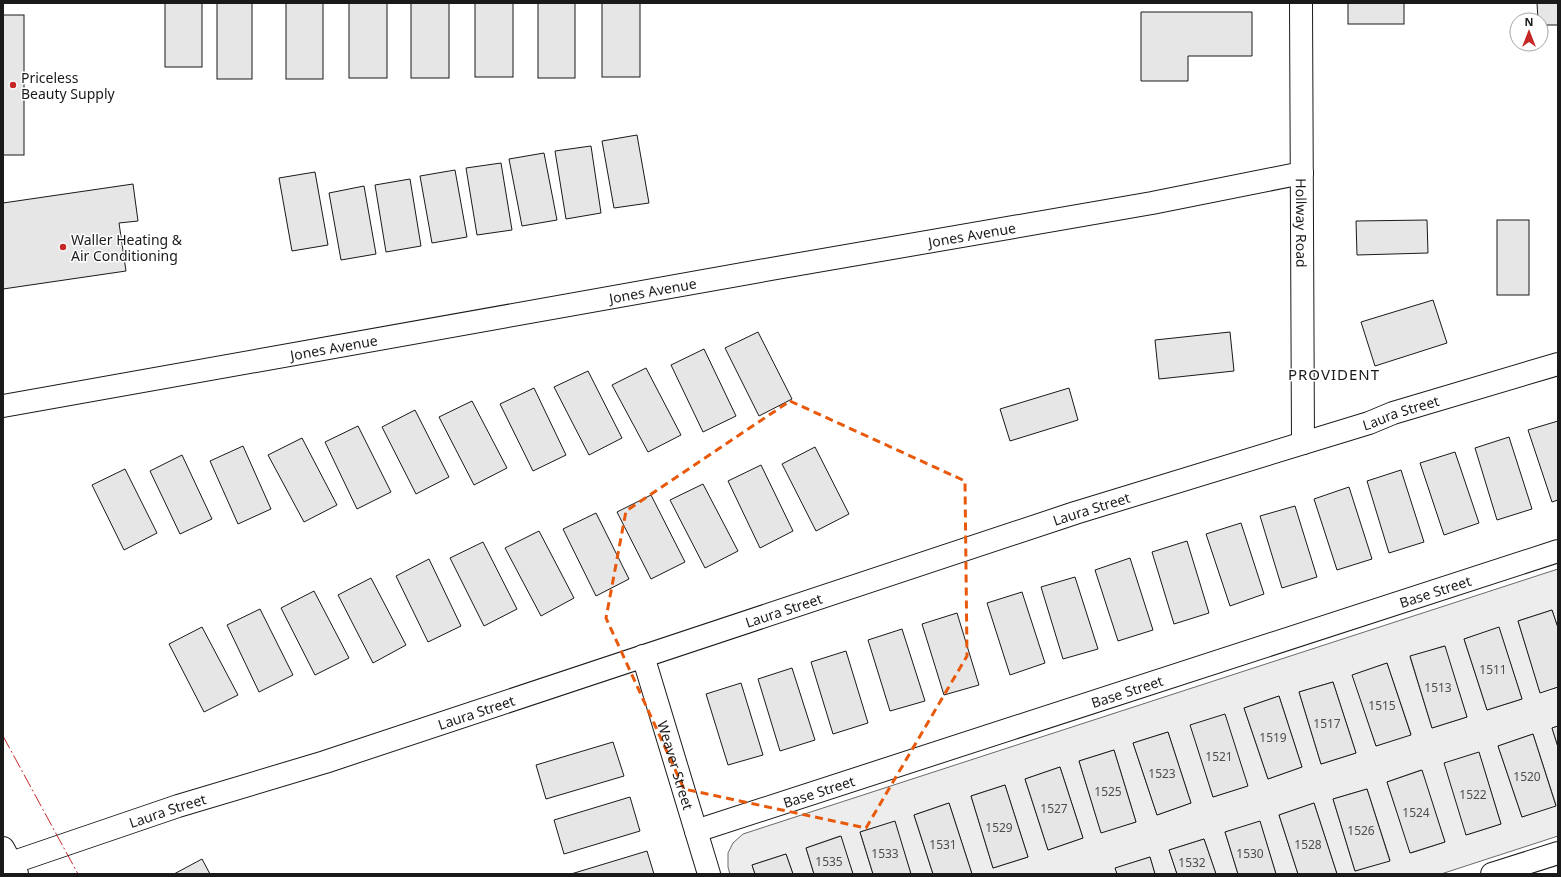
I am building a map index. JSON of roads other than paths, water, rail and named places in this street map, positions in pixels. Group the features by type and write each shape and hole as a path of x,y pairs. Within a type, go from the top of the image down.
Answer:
{"street":[{"name":"Hollway Road","path":"1301,3 1303,443"},
{"name":"Jones Avenue","path":"3,406 764,270 1144,204 1302,173"},
{"name":"Laura Street","path":"10,862 178,806 325,762 1075,513 1369,423 1393,413 1558,364"},
{"name":"Base Street","path":"696,831 1558,551"},
{"name":"Weaver Street","path":"643,656 709,874"},
{"path":"1492,874 1558,853"}],"place":[{"name":"Priceless Beauty Supply","path":"13,85"},
{"name":"Waller Heating & Air Conditioning","path":"63,247"}],"district":[{"name":"PROVIDENT","path":"1334,374"}]}
